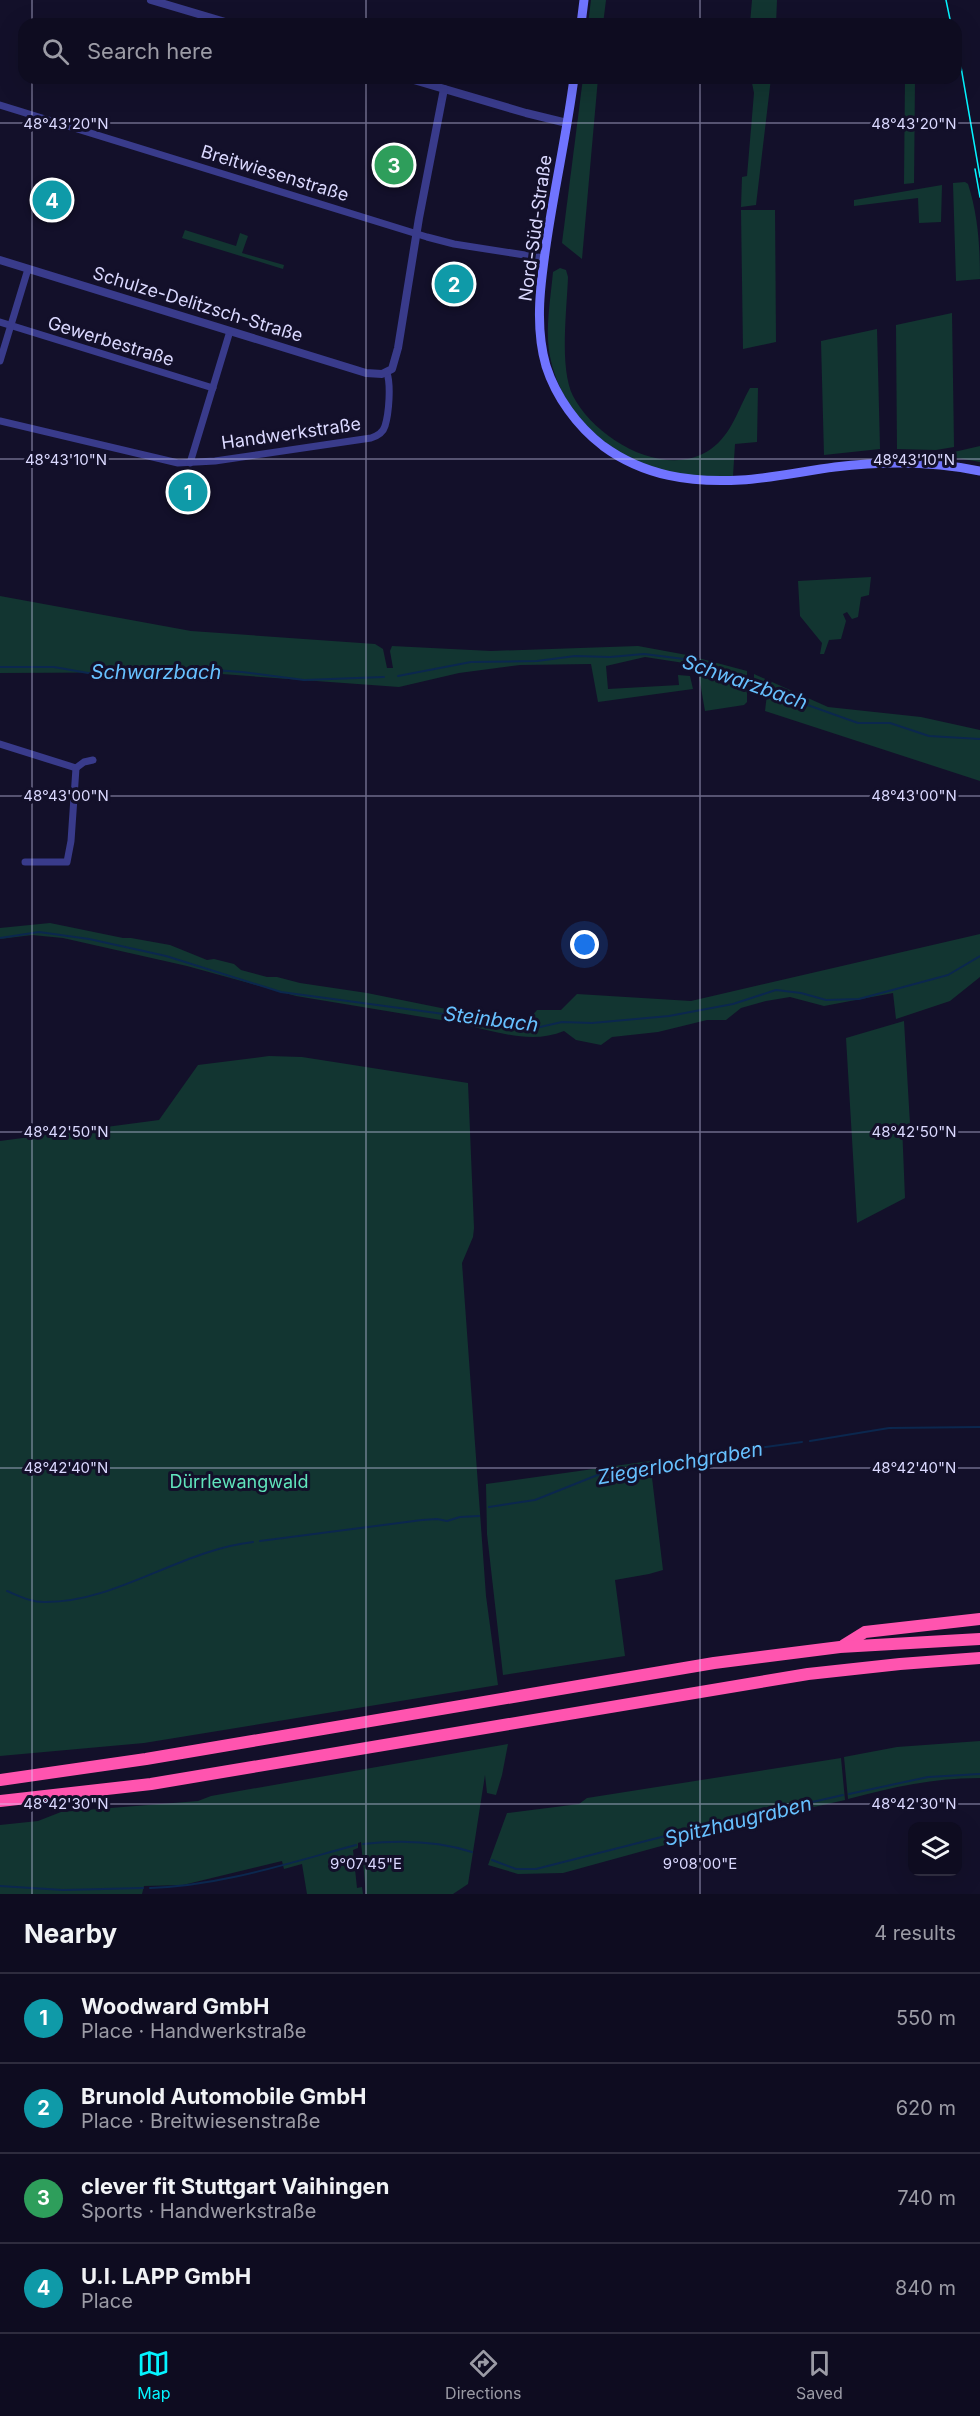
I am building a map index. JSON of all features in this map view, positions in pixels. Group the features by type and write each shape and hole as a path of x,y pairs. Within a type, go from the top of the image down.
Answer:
{"highway":[{"path":"840,1647 865,1632 980,1619"},
{"path":"0,1780 146,1759 714,1663 840,1647 980,1639"},
{"path":"0,1801 151,1784 798,1676 900,1664 980,1658"}],"main road":[{"path":"581,18 584,0"},
{"name":"Nord-Süd-Straße","path":"573,84 544,258 540,314 546,364 559,394 585,430 626,460 661,474 697,481 744,480 883,463 933,464 980,471"}],"street":[{"path":"151,0 212,18"},
{"path":"427,84 567,123"},
{"name":"Handwerkstraße","path":"0,421 178,463 371,438 378,435 385,426 390,385 387,373 394,365 398,348 416,234 444,89"},
{"name":"Breitwiesenstraße","path":"0,105 416,234 454,244 544,258"},
{"name":"Schulze-Delitzsch-Straße","path":"0,260 366,374 387,373"},
{"path":"0,361 28,269"},
{"name":"Gewerbestraße","path":"0,322 213,388"},
{"path":"190,463 230,331"},
{"path":"0,744 76,768"},
{"path":"25,862 67,862 71,841 76,768 84,762 93,760"}],"green space":[{"path":"591,0 606,0 604,18 589,18"},
{"path":"752,0 777,0 776,18 750,18"},
{"path":"582,84 597,84 582,259 562,243"},
{"path":"752,84 770,84 756,205 741,207 742,177 747,176 754,93"},
{"path":"905,84 915,84 914,183 904,184"},
{"path":"953,183 968,184 976,219 980,279 956,281"},
{"path":"942,185 941,222 919,223 918,198 854,206 854,200"},
{"path":"741,210 775,210 776,342 743,349"},
{"path":"185,230 236,246 240,233 248,236 242,253 284,265 283,269 182,238"},
{"path":"560,268 566,270 568,277 565,354 569,384 583,412 614,440 633,451 653,458 674,460 693,458 718,443 729,429 750,388 758,388 757,442 735,444 733,476 692,477 666,472 641,463 617,451 595,434 577,414 562,392 552,367 548,340 553,272"},
{"path":"952,313 954,447 936,450 897,449 896,325"},
{"path":"877,329 880,449 824,455 821,341"},
{"path":"980,446 980,462 941,455"},
{"path":"871,577 869,595 861,597 858,617 852,619 847,612 843,614 846,621 841,639 829,640 824,654 820,654 822,643 800,616 798,581"},
{"path":"0,596 191,631 375,644 383,649 387,668 393,668 390,651 392,646 491,651 638,646 687,655 747,671 747,702 744,705 705,711 697,665 645,657 606,666 608,689 679,685 678,675 690,676 693,689 598,702 591,664 520,665 459,673 399,687 194,672 0,673"},
{"path":"754,674 828,707 921,717 980,730 980,781 765,711 767,694 754,689"},
{"path":"50,923 170,945 207,960 214,959 234,964 241,970 267,977 367,993 451,1010 453,1022 296,996 187,966 63,938 32,935 0,939 0,928"},
{"path":"980,934 980,977 950,1001 896,1019 893,993 824,1006 790,997 741,1008 726,1020 707,1020 658,1032 612,1037 601,1045 576,1040 564,1031 539,1037 526,1037 461,1024 458,1012 500,1020 527,1022 537,1010 561,1010 577,994 691,1001"},
{"path":"904,1021 910,1124 902,1125 905,1198 857,1223 846,1038"},
{"name":"Dürrlewangwald","path":"269,1056 302,1057 468,1083 474,1228 473,1237 462,1263 486,1596 498,1685 144,1743 0,1756 0,1141 159,1120 198,1065"},
{"path":"650,1461 663,1570 615,1580 625,1656 503,1675 487,1534 486,1484"},
{"path":"980,1741 980,1778 914,1784 848,1799 844,1757 897,1747"},
{"path":"508,1744 496,1795 487,1793 485,1775 468,1884 453,1894 366,1894 361,1842 358,1843 358,1848 353,1850 357,1888 362,1887 363,1894 307,1894 302,1864 284,1869 282,1861 183,1885 144,1886 142,1894 0,1894 0,1825 38,1821 61,1812 198,1801 211,1796"},
{"path":"841,1758 845,1800 756,1820 563,1873 518,1874 488,1865 507,1813 579,1804 587,1798"}],"waterway":[{"name":"Schwarzbach","path":"398,676 471,662 537,661 575,656 610,657 644,654 692,660 746,683 858,723 890,723 929,736 980,739"},
{"name":"Schwarzbach","path":"0,667 54,667 88,673 148,669 199,669 304,680 384,677"},
{"name":"Steinbach","path":"0,938 39,932 89,939 166,956 281,992 540,1027 562,1022 592,1023 669,1016 733,1004 776,990 801,993 826,1000 859,999 948,975 980,956"},
{"name":"Ziegerlochgraben","path":"810,1441 889,1428 980,1427"},
{"name":"Ziegerlochgraben","path":"489,1507 535,1500 600,1474 698,1456 802,1442"},
{"name":"Ziegerlochgraben","path":"260,1541 422,1520 447,1521 460,1517 479,1516"},
{"name":"Ziegerlochgraben","path":"7,1591 36,1601 72,1600 124,1585 200,1555 253,1542"},
{"name":"Spitzhaugraben","path":"849,1794 928,1777 980,1774"},
{"name":"Spitzhaugraben","path":"492,1860 516,1869 536,1869 689,1830 843,1795"},
{"name":"Spitzhaugraben","path":"363,1844 418,1842 472,1852"},
{"name":"Spitzhaugraben","path":"150,1888 228,1878 356,1845"},
{"name":"Spitzhaugraben","path":"0,1886 63,1890 143,1888"}],"tram line":[{"path":"946,0 950,18"},
{"path":"962,73 980,177"},
{"path":"975,169 980,197"}],"place":[{"name":"clever fit Stuttgart Vaihingen","path":"394,165"},
{"name":"U.I. LAPP GmbH","path":"52,200"},
{"name":"Brunold Automobile GmbH","path":"454,284"},
{"name":"Woodward GmbH","path":"188,492"}]}
